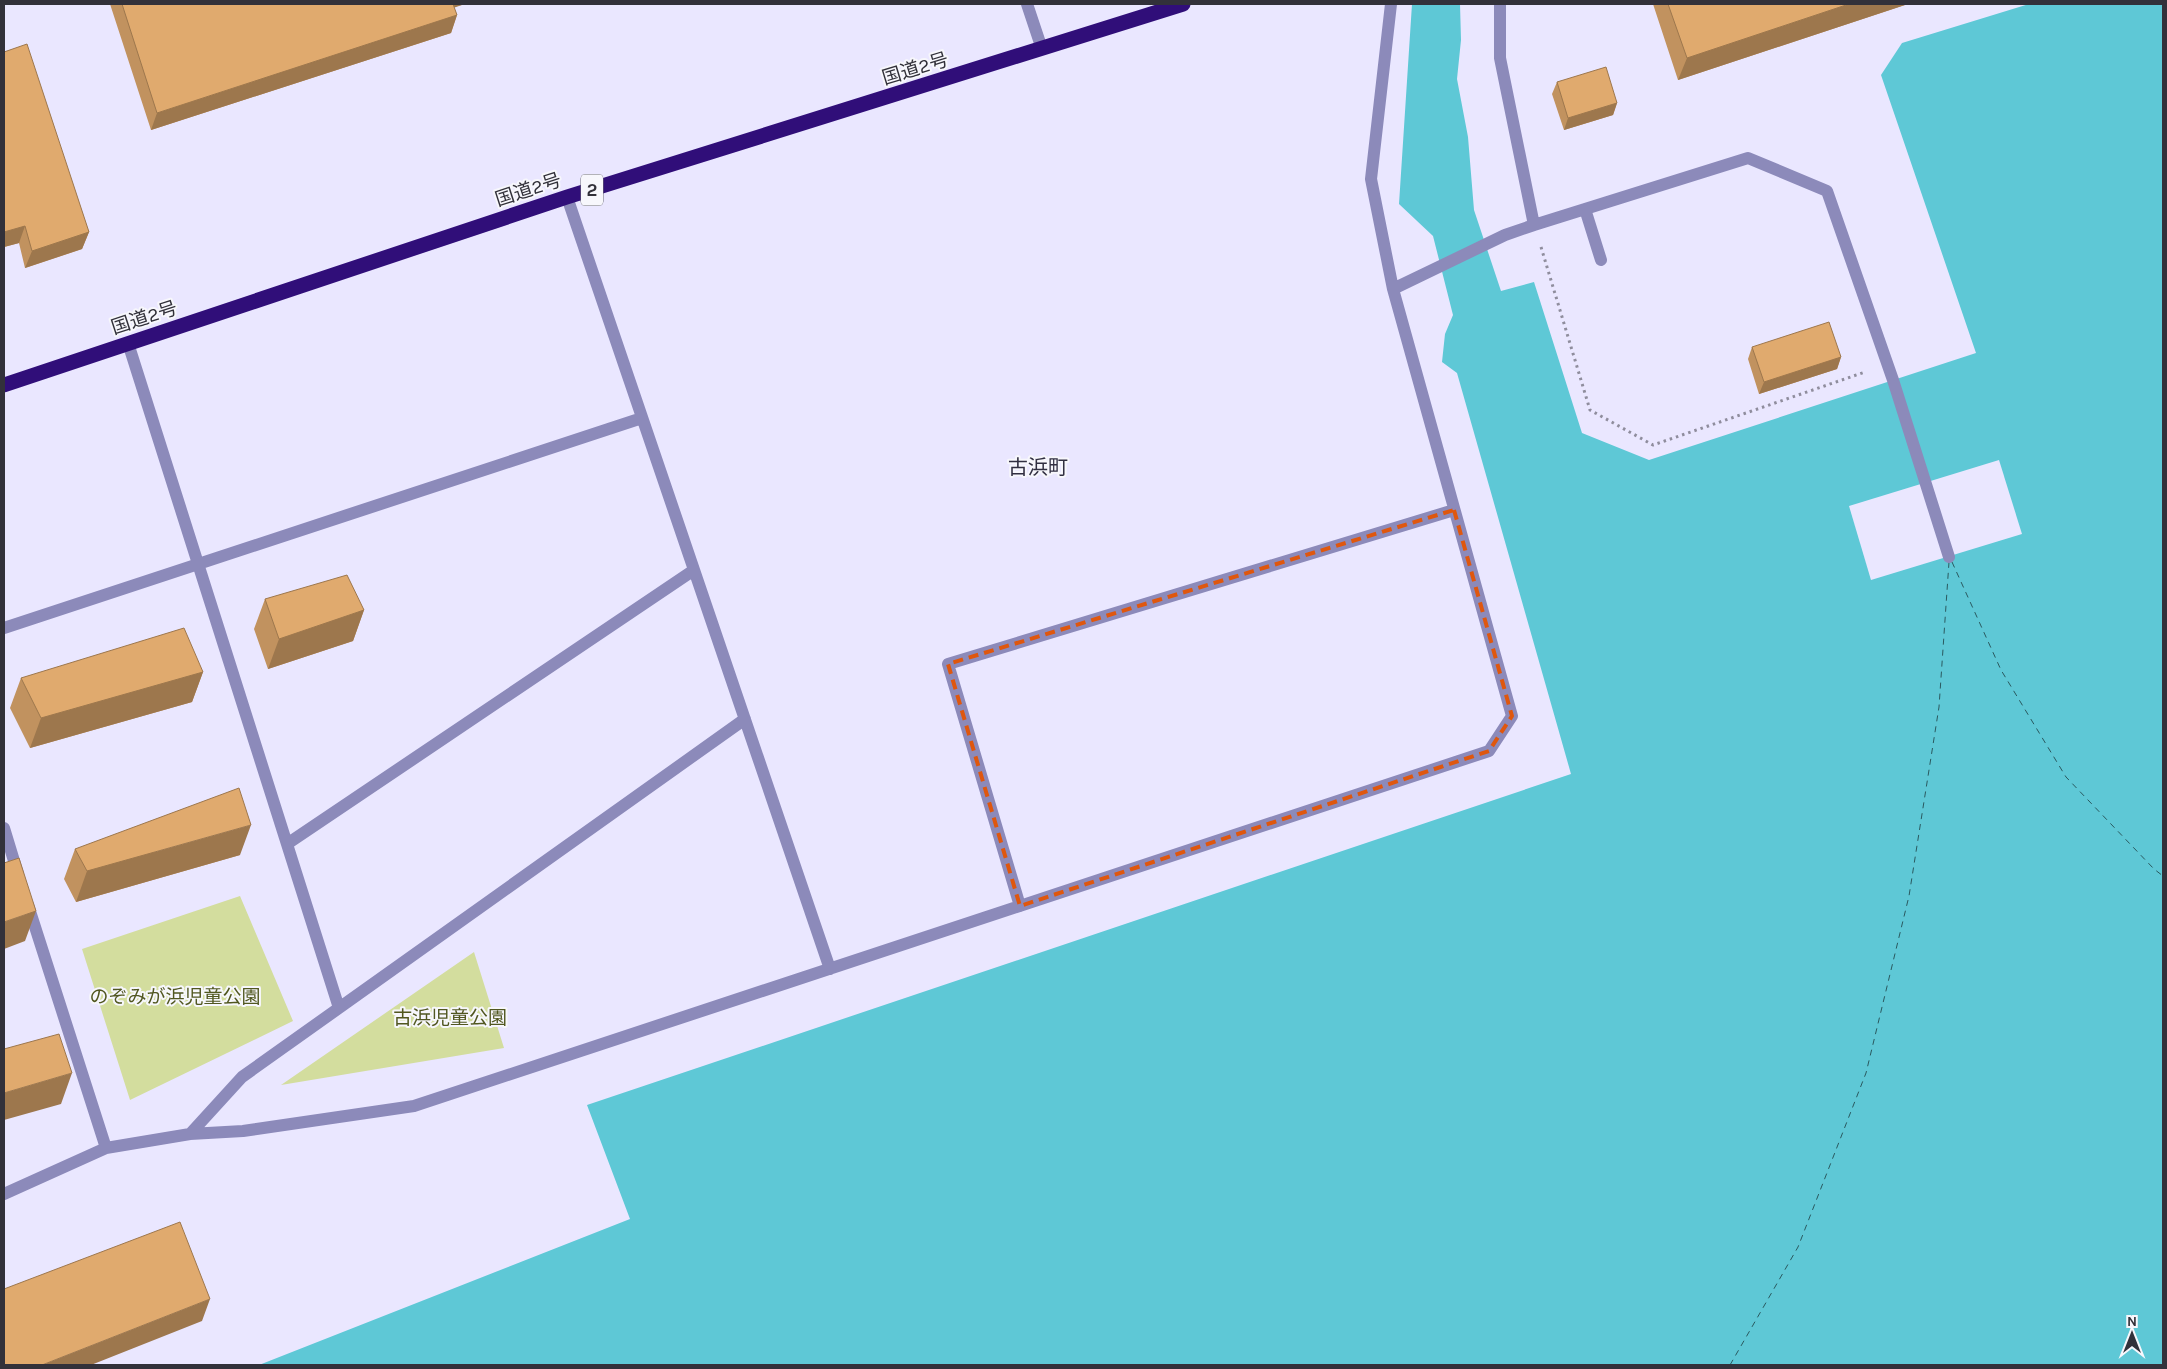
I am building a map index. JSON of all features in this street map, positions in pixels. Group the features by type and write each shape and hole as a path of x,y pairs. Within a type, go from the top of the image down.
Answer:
{"highway":[{"name":"国道2号","path":"4,385 567,198 1042,50 1183,4"}],"street":[{"path":"1027,4 1042,50"},
{"path":"4,1194 106,1148 190,1134 243,1131 414,1106 1489,751 1512,716 1393,288 1371,179 1391,4"},
{"path":"1500,4 1500,58 1534,225"},
{"path":"1393,288 1505,235 1748,158 1827,191 1887,365 1949,557"},
{"path":"567,198 830,969"},
{"path":"1585,209 1600,260"},
{"path":"128,343 339,1008"},
{"path":"4,628 642,418"},
{"path":"1020,906 948,664 1454,510"},
{"path":"287,844 694,570"},
{"path":"190,1134 242,1077 745,718"},
{"path":"4,828 106,1148"}],"path":[{"path":"1534,225 1590,410 1653,445 1887,365"}],"highlighted area":[{"path":"1454,510 1512,716 1489,751 1020,906 948,664"}],"green space":[{"name":"のぞみが浜児童公園","path":"240,896 293,1021 130,1100 82,949"},
{"name":"古浜児童公園","path":"474,952 504,1048 281,1085"}],"water":[{"path":"1412,4 1460,4 1461,40 1457,79 1468,137 1474,210 1501,291 1534,282 1582,433 1649,460 1976,353 1881,75 1902,43 2029,4 2163,4 2163,1365 259,1365 630,1219 587,1105 1571,774 1457,373 1442,362 1445,334 1453,315 1433,236 1399,204"}],"pier":[{"path":"1999,460 2022,534 1871,580 1849,506"}],"building":[{"path":"122,4 453,4 457,15 157,113"},
{"path":"1668,4 1849,4 1687,58"},
{"path":"27,44 89,232 32,251 25,226 4,232 4,52"},
{"path":"1606,67 1617,103 1568,118 1557,82"},
{"path":"1829,322 1841,357 1764,382 1752,347"},
{"path":"347,575 364,610 279,639 265,599"},
{"path":"184,628 203,672 41,718 21,678"},
{"path":"239,788 251,825 87,871 75,849"},
{"path":"19,858 36,911 4,922 4,863"},
{"path":"59,1034 72,1073 4,1093 4,1049"},
{"path":"180,1222 210,1299 42,1365 4,1365 4,1289"}],"ferry route":[{"path":"1730,1365 1798,1247 1866,1073 1909,896 1939,707 1949,562"},
{"path":"1952,562 2001,670 2066,777 2154,869 2163,876"}],"district":[{"name":"古浜町","path":"1038,467"}]}
